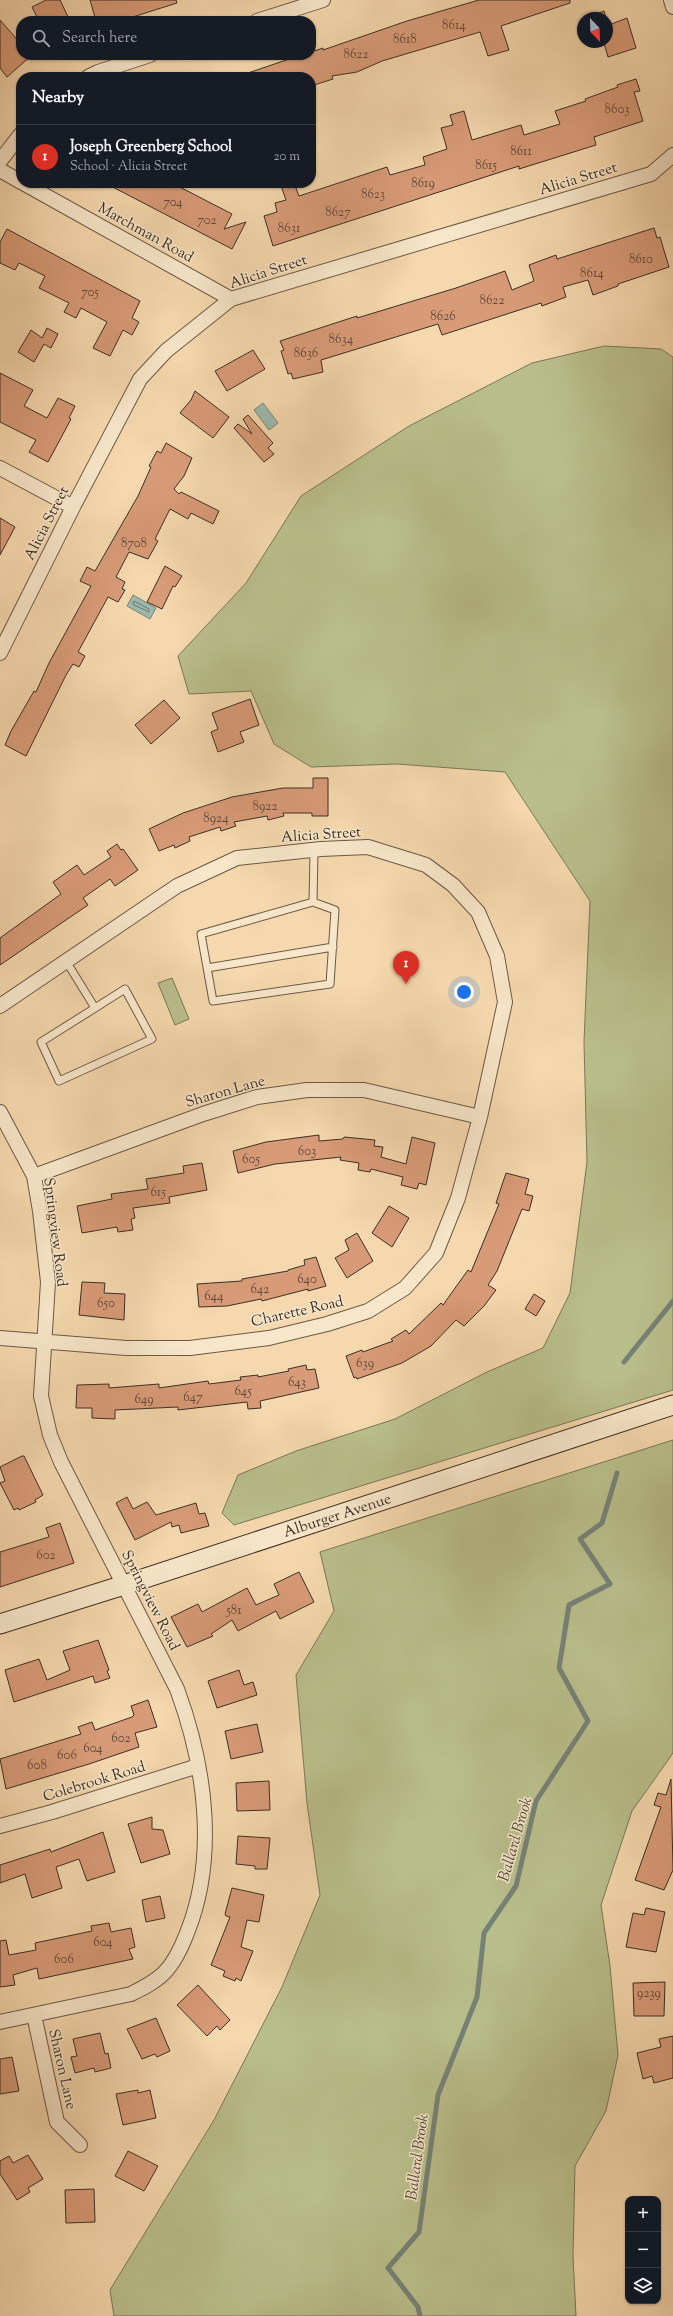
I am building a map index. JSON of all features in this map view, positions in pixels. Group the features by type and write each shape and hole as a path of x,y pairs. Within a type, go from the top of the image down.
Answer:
{"street":[{"path":"273,16 323,0"},
{"path":"671,0 673,6"},
{"path":"98,72 135,60"},
{"path":"0,161 16,140"},
{"name":"Alicia Street","path":"0,653 73,507 140,379 166,351 231,299 651,174 673,155"},
{"name":"Marchman Road","path":"0,170 16,179"},
{"name":"Marchman Road","path":"33,188 231,299"},
{"path":"0,468 73,507"},
{"name":"Alicia Street","path":"0,1006 177,886 236,858 314,850 368,847 426,865 453,884 478,912 497,956 505,1002 480,1117"},
{"name":"Sharon Lane","path":"34,1176 203,1114 257,1097 307,1090 364,1090 480,1117"},
{"name":"Springview Road","path":"0,1112 34,1176 48,1282 41,1396 50,1435 61,1462 177,1689 191,1727 203,1802 204,1837 202,1874 196,1911 183,1944 165,1972 148,1985 131,1994 0,2022"},
{"name":"Charette Road","path":"0,1338 126,1348 190,1348 269,1338 368,1311 405,1288 436,1253 458,1198 480,1117"},
{"name":"Alburger Avenue","path":"0,1624 124,1585 673,1405"},
{"name":"Colebrook Road","path":"0,1826 52,1812 198,1766"},
{"name":"Sharon Lane","path":"34,2015 57,2122 80,2145"}],"lane":[{"path":"313,902 314,850"},
{"path":"313,902 335,910 333,947 330,984 213,1001 201,934 313,902"},
{"path":"207,968 333,947"},
{"path":"66,961 95,1008"},
{"path":"125,989 152,1039 59,1082 41,1042 95,1008 125,989"}],"green space":[{"path":"604,346 661,349 673,357 673,1390 234,1525 222,1513 238,1475 296,1451 395,1419 487,1372 543,1348 570,1293 587,1162 584,1042 590,901 505,772 397,764 311,767 274,744 251,691 189,694 178,656 246,583 301,496 409,426 532,363"},
{"path":"172,978 189,1019 175,1025 158,983"},
{"path":"673,1440 673,1753 632,1811 601,1905 610,1966 618,2055 606,2111 575,2166 573,2256 576,2316 114,2316 110,2290 214,2120 282,1987 320,1895 307,1803 296,1675 334,1611 320,1552"}],"water":[{"path":"263,403 278,423 269,430 254,410"},
{"path":"133,595 156,608 150,619 127,606"}],"building":[{"path":"46,0 60,0 68,16 36,16 32,7"},
{"path":"90,0 176,0 177,3 136,16 95,16"},
{"path":"479,0 570,0 570,3 501,26 509,50 488,56 480,32 382,61 357,72 332,76 333,79 316,84 316,72 251,72 286,60 316,60 316,50 323,48 323,50 407,21"},
{"path":"627,18 636,48 608,57 605,48 613,48 613,23"},
{"path":"0,20 16,38 16,60 26,60 7,77 0,68"},
{"path":"636,79 640,91 634,92 643,121 594,137 596,145 519,169 519,166 273,246 264,216 277,212 275,203 286,200 282,188 296,188 299,196 387,167 390,175 425,165 423,157 447,149 441,128 453,125 450,115 464,111 472,140 521,125 524,135 560,124 555,111 586,101 585,99 618,87 617,85"},
{"path":"115,188 182,188 232,214 224,229 246,222 232,249"},
{"path":"654,228 657,238 660,237 669,267 618,284 618,286 593,295 588,280 563,287 566,297 542,306 541,303 442,335 438,324 321,360 323,372 293,379 291,373 288,374 281,351 284,350 280,341 357,316 357,318 456,288 505,271 512,290 534,281 529,265 556,255 557,259"},
{"path":"7,229 140,301 132,318 139,322 132,335 123,330 110,356 93,348 107,322 81,308 76,318 64,312 69,303 39,288 45,276 19,263 15,270 0,263 0,242"},
{"path":"47,328 58,334 51,348 44,344 34,362 18,352 31,330 42,338"},
{"path":"253,350 265,369 227,391 215,371"},
{"path":"0,373 33,390 24,406 47,418 58,398 75,406 69,418 71,419 48,462 29,452 36,440 0,422"},
{"path":"195,391 229,417 213,438 180,413 191,400"},
{"path":"248,415 273,443 268,448 274,454 264,462 234,428 238,424 252,434 243,419"},
{"path":"166,443 192,458 184,476 174,489 179,494 181,492 219,511 213,524 191,513 188,519 170,509 155,539 158,541 148,559 129,552 116,577 125,582 122,589 125,590 118,602 108,597 78,652 85,656 79,667 73,664 66,675 26,756 5,745 11,731 34,691 36,692 49,663 91,586 80,581 87,567 95,571 138,496 151,467 149,466 157,451 161,453"},
{"path":"0,518 15,527 0,555"},
{"path":"165,566 182,576 175,587 173,586 162,609 147,602"},
{"path":"250,699 259,725 240,732 244,742 218,752 211,732 218,729 212,713"},
{"path":"164,700 180,718 151,744 135,725"},
{"path":"313,778 328,778 328,816 312,816 312,813 283,813 284,816 268,820 267,816 234,822 236,826 221,831 220,827 189,837 190,841 175,848 174,845 159,851 149,829 183,813 232,797 283,788 313,788"},
{"path":"117,844 121,850 123,849 138,870 115,886 110,879 83,898 88,905 0,965 0,938 61,894 53,882 77,865 84,875 111,857 107,851"},
{"path":"319,1135 319,1141 343,1139 344,1137 375,1140 374,1146 383,1147 381,1157 406,1164 412,1137 435,1143 426,1185 419,1183 417,1189 401,1185 403,1177 371,1169 370,1172 358,1170 359,1163 340,1160 341,1157 275,1164 238,1173 233,1151 266,1142"},
{"path":"202,1163 207,1190 169,1197 170,1203 133,1208 135,1218 131,1219 133,1230 118,1232 117,1227 82,1233 77,1206 112,1199 111,1194 148,1189 146,1179 184,1173 183,1166"},
{"path":"506,1173 529,1179 525,1194 533,1196 529,1211 522,1209 497,1271 488,1285 496,1290 484,1306 464,1326 456,1320 431,1346 402,1363 357,1379 356,1377 354,1378 346,1356 362,1350 363,1352 393,1341 391,1339 406,1330 409,1334 441,1303 443,1305 468,1270 471,1272 499,1204 496,1203"},
{"path":"389,1206 409,1218 392,1247 372,1233"},
{"path":"357,1233 373,1261 347,1278 335,1258 349,1250 345,1240"},
{"path":"316,1257 326,1286 262,1301 261,1299 227,1306 199,1307 197,1284 242,1281 242,1279 288,1271 305,1265 304,1260"},
{"path":"82,1282 105,1283 104,1293 125,1294 124,1320 79,1315"},
{"path":"534,1294 545,1301 536,1316 525,1309"},
{"path":"306,1365 307,1370 315,1369 319,1388 260,1401 261,1408 248,1409 247,1402 178,1410 178,1407 115,1410 115,1419 92,1418 92,1408 76,1408 77,1385 109,1384 109,1388 159,1384 159,1388 208,1381 209,1384 241,1380 240,1377 258,1375 258,1377 289,1371 288,1369"},
{"path":"24,1456 43,1495 35,1500 36,1502 19,1510 18,1508 14,1510 0,1483 5,1481 0,1467"},
{"path":"127,1497 133,1509 147,1502 156,1515 196,1503 199,1514 205,1513 209,1526 181,1533 179,1525 172,1527 171,1522 135,1540 116,1503"},
{"path":"60,1523 74,1563 0,1587 0,1552 49,1537 46,1528"},
{"path":"299,1572 314,1602 280,1619 276,1611 238,1631 232,1620 211,1634 213,1636 187,1647 171,1617 198,1604 202,1612 247,1588 256,1605 279,1595 274,1584"},
{"path":"98,1640 109,1670 107,1671 110,1678 95,1683 93,1676 14,1702 5,1670 39,1659 47,1680 70,1670 63,1651"},
{"path":"239,1670 244,1685 253,1682 257,1695 217,1708 208,1681"},
{"path":"148,1700 157,1727 135,1733 139,1747 6,1789 0,1759 81,1734 78,1727 92,1722 95,1730 132,1717 134,1715 131,1706"},
{"path":"257,1724 263,1752 231,1759 225,1731"},
{"path":"671,1779 673,1870 664,1890 635,1880 661,1807 654,1805 658,1793 666,1795"},
{"path":"269,1781 270,1810 237,1811 236,1783"},
{"path":"152,1817 152,1829 163,1830 170,1854 141,1863 128,1824"},
{"path":"103,1832 115,1872 87,1881 79,1859 56,1867 62,1888 32,1898 25,1874 0,1883 0,1865 50,1849 51,1852"},
{"path":"238,1836 270,1838 267,1869 255,1869 255,1866 236,1864"},
{"path":"232,1888 264,1895 259,1922 247,1920 241,1947 253,1951 241,1981 236,1978 235,1981 223,1976 225,1971 211,1965 230,1917 226,1916 225,1914"},
{"path":"160,1896 165,1918 146,1922 142,1900"},
{"path":"646,1908 665,1912 656,1952 626,1947 633,1913 644,1915"},
{"path":"109,1923 111,1932 131,1928 135,1947 129,1949 133,1959 39,1979 37,1968 13,1975 15,1985 0,1987 0,1941 6,1940 9,1955 36,1950 35,1943 92,1931 91,1926"},
{"path":"665,1982 664,2016 634,2016 633,1983"},
{"path":"198,1985 230,2020 220,2030 217,2026 207,2036 177,2005"},
{"path":"156,2018 170,2051 157,2057 155,2054 142,2059 127,2029"},
{"path":"100,2033 105,2054 108,2053 111,2068 95,2072 94,2068 75,2073 71,2057 77,2056 73,2039"},
{"path":"673,2036 673,2078 654,2083 652,2076 643,2079 637,2053 661,2047 659,2039"},
{"path":"12,2057 19,2091 0,2094 0,2059"},
{"path":"138,2090 138,2093 150,2090 156,2118 123,2125 116,2094"},
{"path":"128,2151 158,2166 144,2191 115,2176"},
{"path":"28,2155 43,2179 28,2188 30,2192 17,2200 0,2174 0,2161 9,2156 13,2163"},
{"path":"94,2189 95,2222 66,2223 65,2190"}],"waterway":[{"name":"Ballard Brook","path":"624,1362 673,1301"},
{"name":"Ballard Brook","path":"420,2316 418,2307 388,2268 419,2232 438,2095 477,1997 484,1933 516,1886 536,1801 588,1721 559,1668 569,1605 610,1584 580,1539 602,1523 617,1473"}],"place":[{"name":"Joseph Greenberg School","path":"406,984"}]}
